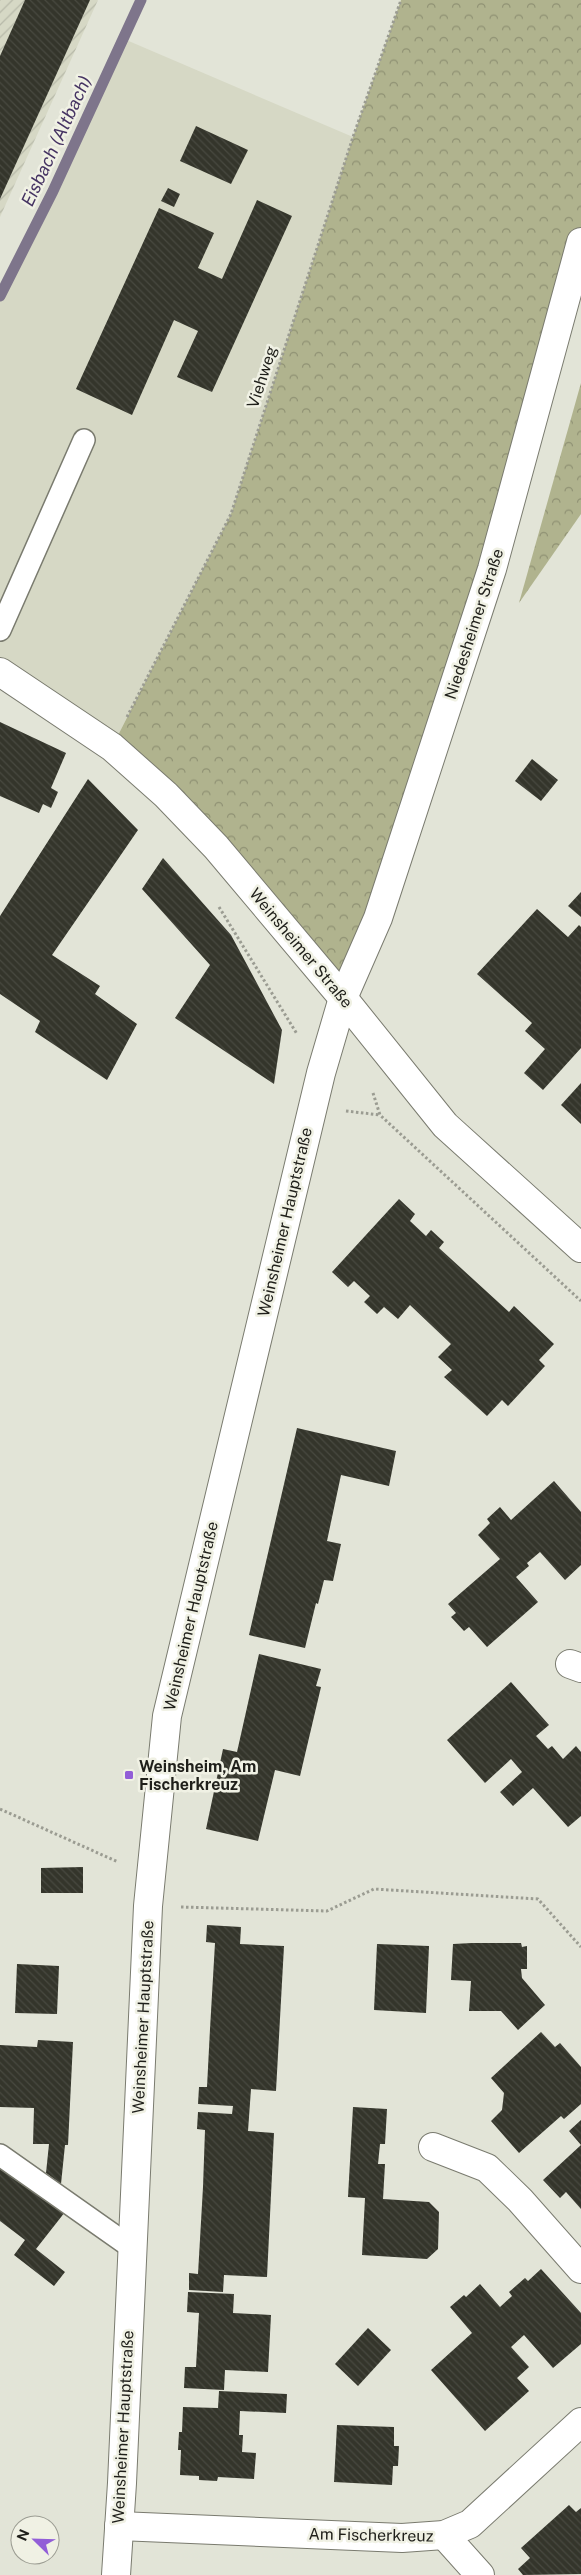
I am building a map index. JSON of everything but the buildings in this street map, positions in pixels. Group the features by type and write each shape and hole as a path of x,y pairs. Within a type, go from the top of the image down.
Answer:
{"street":[{"name":"Niedesheimer Straße","path":"344,998 378,918 492,569 581,242"},
{"name":"Weinsheimer Straße","path":"0,672 112,747 166,795 216,847 344,998 445,1125 579,1243"},
{"name":"Weinsheimer Hauptstraße","path":"116,2575 148,1906 167,1716 321,1073 344,998"},
{"path":"432,2147 487,2168 520,2200 581,2268"},
{"name":"Am Fischerkreuz","path":"119,2526 402,2538 444,2535 470,2524 581,2422"},
{"path":"444,2535 480,2575"}],"lane":[{"path":"0,630 84,440"},
{"path":"0,2155 132,2248"}],"path":[{"name":"Viehweg","path":"112,747 231,514 353,137 401,0"},
{"path":"218,906 346,1111 380,1115"},
{"path":"0,1809 150,1876"},
{"path":"148,1906 327,1911 374,1889 538,1899 581,1946"}],"shaded area":[{"path":"0,0 98,0 0,217"},
{"path":"124,39 353,137 231,514 112,747 0,674 0,296 53,191"}],"green space":[{"path":"401,0 581,0 581,242 343,998 112,747 231,514 353,137"},
{"path":"581,383 581,514 519,603"}],"waterway":[{"name":"Eisbach (Altbach)","path":"0,296 53,191 141,0"}],"place":[{"name":"Weinsheim, Am Fischerkreuz","path":"129,1775"}]}
